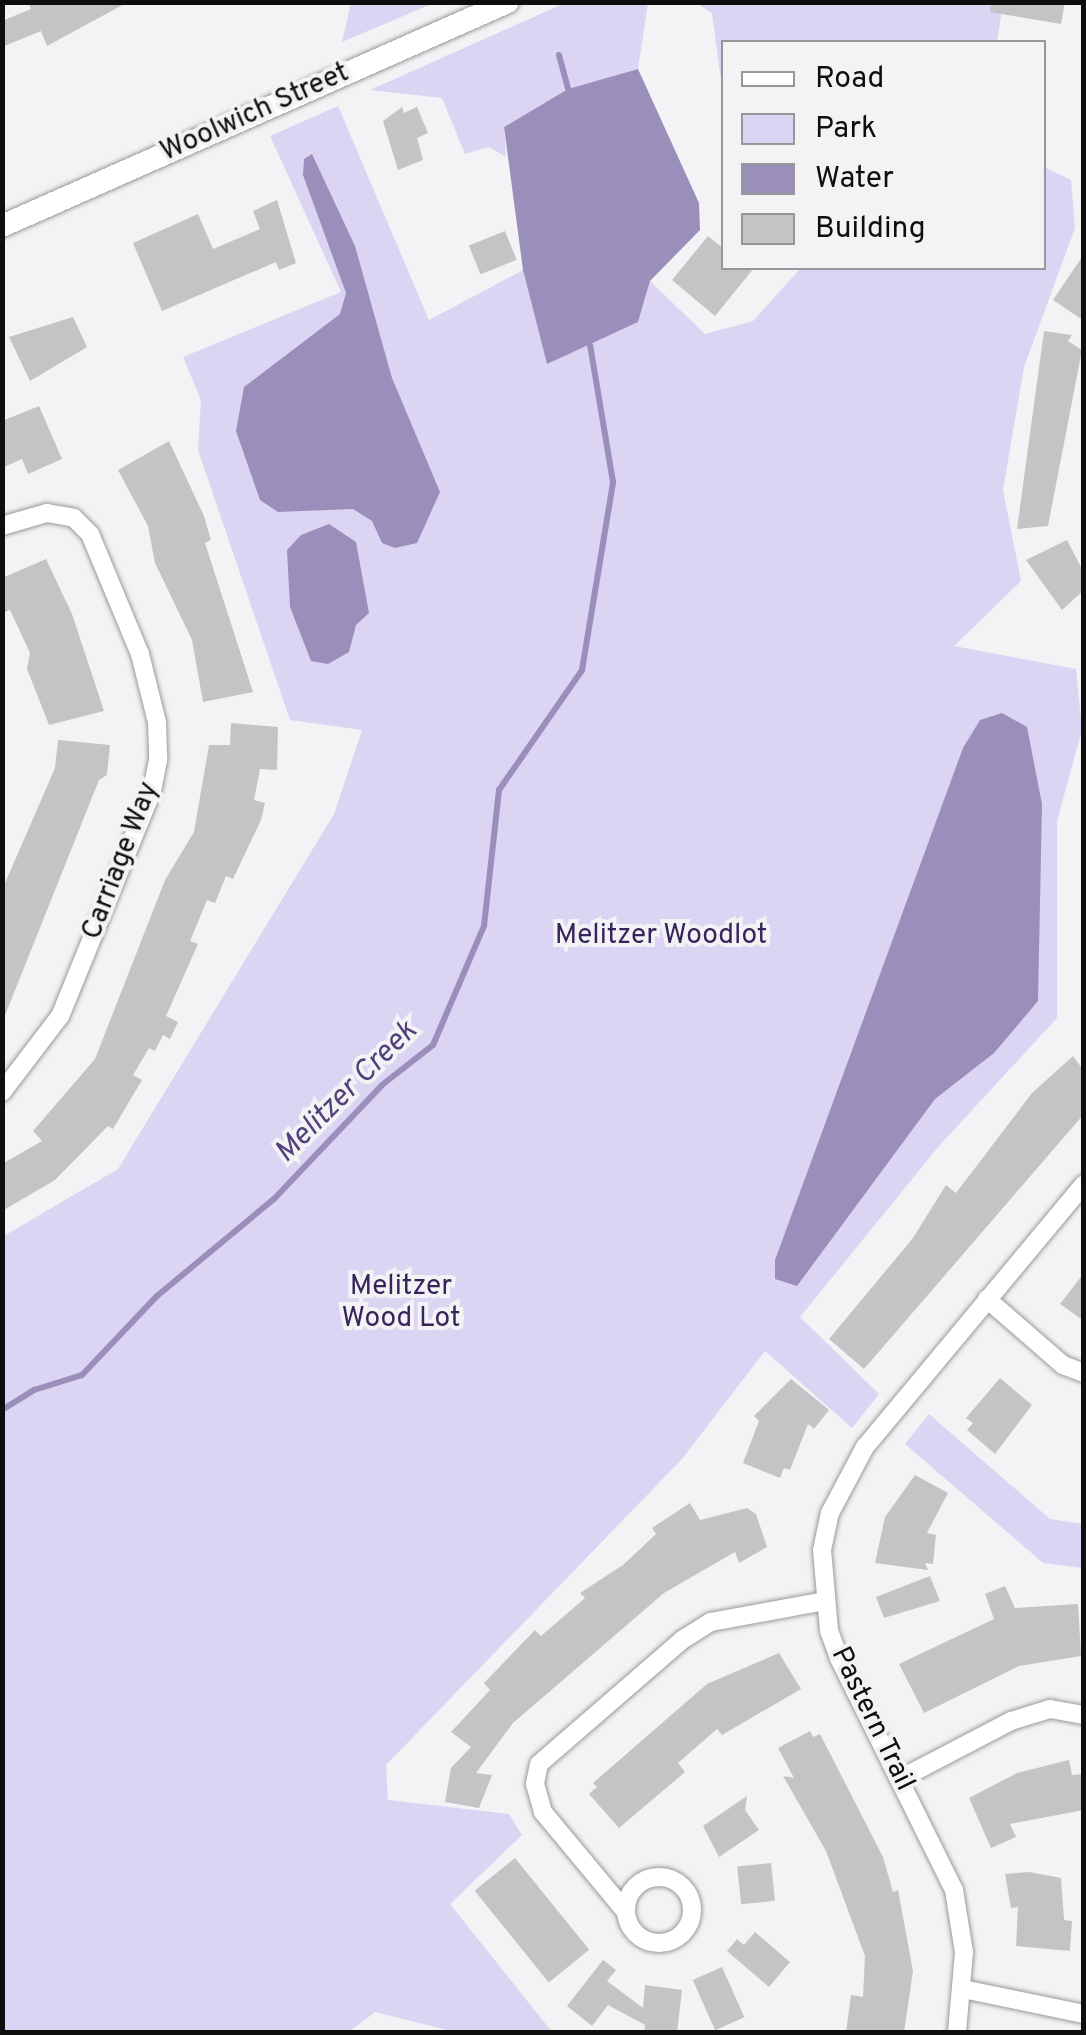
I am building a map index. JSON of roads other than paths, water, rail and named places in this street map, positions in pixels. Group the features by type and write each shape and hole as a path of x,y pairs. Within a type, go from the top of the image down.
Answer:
{"street":[{"name":"Woolwich Street","path":"2,226 508,2"},
{"name":"Carriage Way","path":"2,526 47,513 74,518 90,534 140,654 157,722 158,760 152,792 60,1016 2,1092"},
{"name":"Pastern Trail","path":"957,2032 964,1952 954,1890 902,1778 839,1658 825,1601 822,1550 845,1479 987,1298 1084,1184"},
{"path":"987,1298 1063,1365 1084,1373"},
{"path":"626,1912 543,1812 534,1784 539,1764 682,1640 711,1622 825,1601"},
{"path":"902,1778 1011,1721 1050,1710 1084,1715"},
{"path":"962,1989 1084,2014"}],"water":[{"path":"638,69 699,203 700,230 650,281 638,322 547,364 523,270 504,127 568,89"},
{"path":"312,154 355,246 392,378 440,492 417,543 395,548 382,543 372,521 353,509 278,512 260,500 236,431 244,387 340,314 346,293 303,175 304,159"},
{"path":"329,524 356,542 369,613 356,625 349,652 328,664 311,661 290,607 287,550 301,535"},
{"path":"1002,713 1027,727 1042,804 1038,1001 994,1053 935,1099 797,1286 775,1279 775,1260 963,748 980,720"}],"waterway":[{"path":"559,55 568,89"},
{"name":"Melitzer Creek","path":"2,1410 34,1390 82,1375 157,1296 274,1199 382,1085 433,1045 484,926 499,790 582,670 613,482 590,345"}],"park label":[{"name":"Melitzer Woodlot","path":"661,936"},
{"name":"Melitzer Wood Lot","path":"401,1303"}]}
